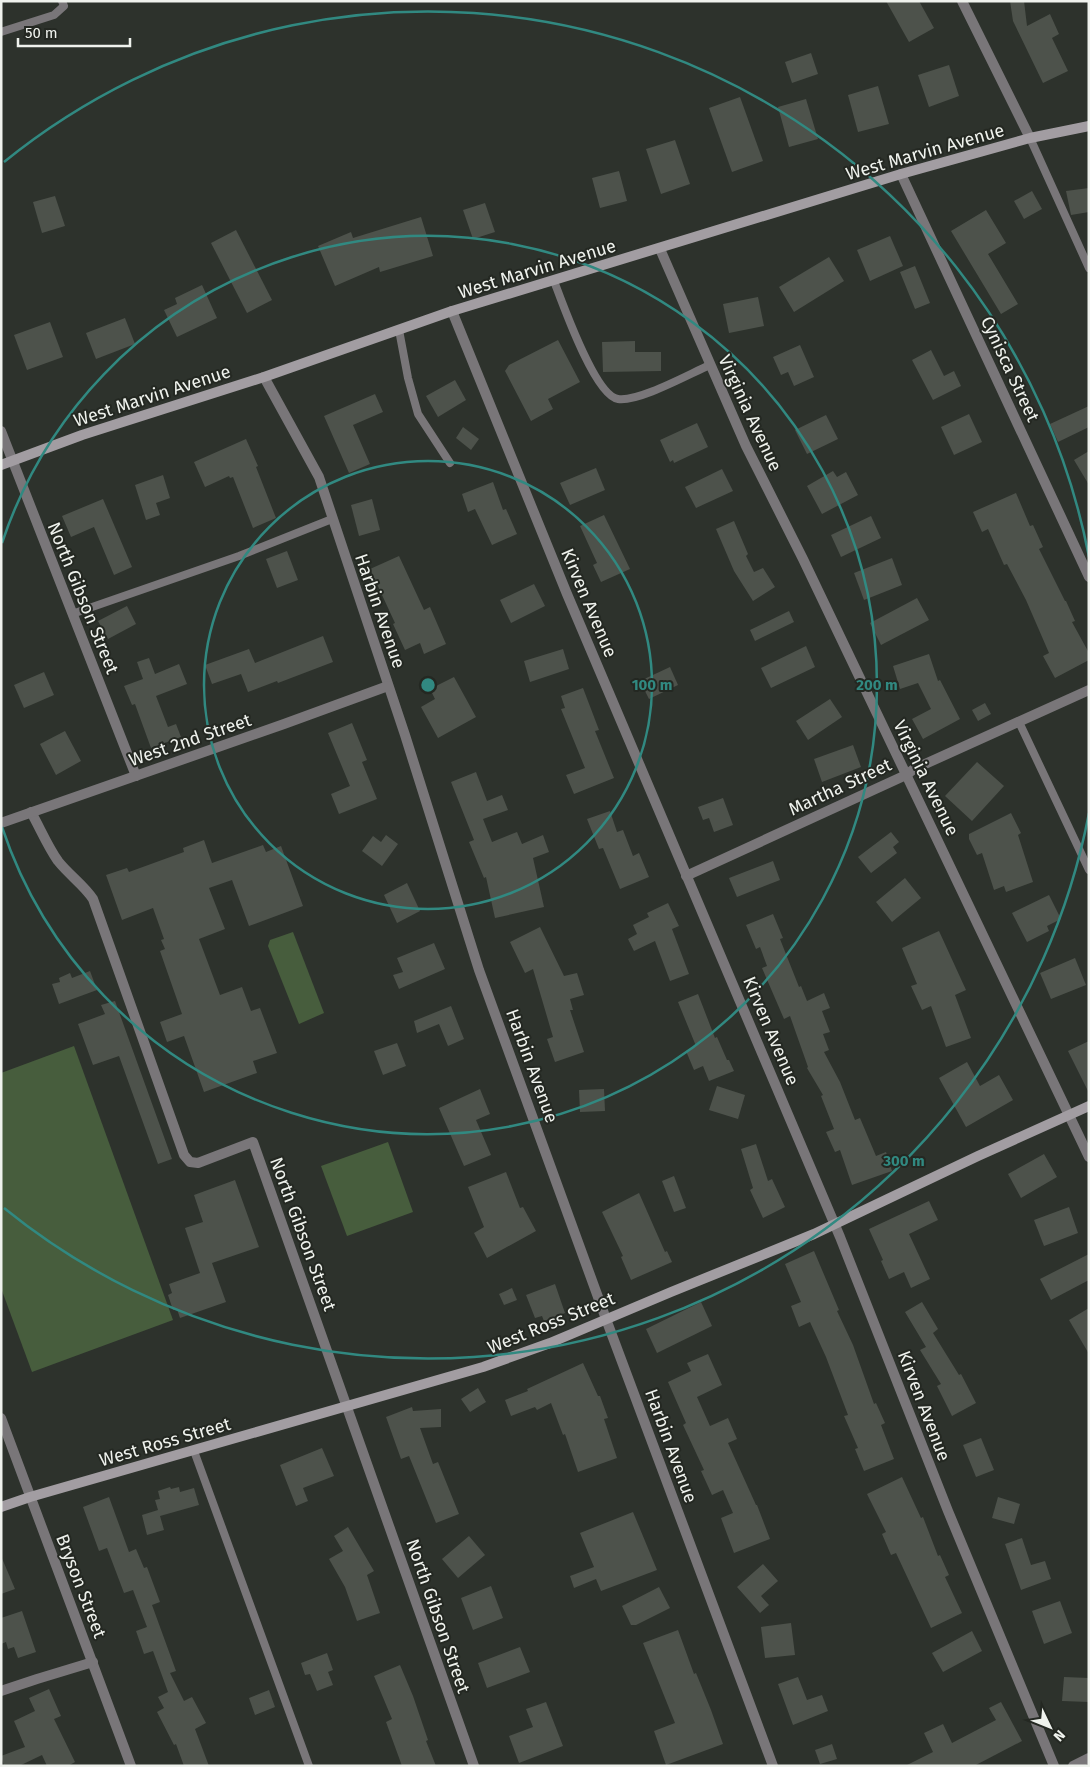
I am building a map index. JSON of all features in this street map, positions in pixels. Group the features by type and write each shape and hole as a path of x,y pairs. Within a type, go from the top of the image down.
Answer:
{"street":[{"path":"962,1 1030,138"},
{"name":"West Marvin Avenue","path":"1,465 82,435 264,377 452,311 901,174 1030,138 1089,126"},
{"name":"Cynisca Street","path":"901,174 1089,577"},
{"name":"Virginia Avenue","path":"660,249 746,446 803,559 1089,1156"},
{"name":"Kirven Avenue","path":"452,311 686,876 835,1224 948,1511 1054,1766"},
{"name":"Harbin Avenue","path":"264,377 319,477 479,970 606,1319 773,1766"},
{"name":"North Gibson Street","path":"1,431 136,776"},
{"name":"West 2nd Street","path":"1,823 388,686"},
{"name":"Martha Street","path":"686,876 906,775 914,769 1089,690"},
{"name":"North Gibson Street","path":"31,812 57,859 93,899 184,1155 190,1162 198,1163 253,1142 474,1766"},
{"name":"West Ross Street","path":"1,1507 30,1497 482,1368 550,1343 835,1224 1089,1106"},
{"name":"Bryson Street","path":"1,1418 131,1766"},
{"path":"1,1692 36,1679 93,1662"},
{"path":"1073,1766 1089,1758"}],"lane":[{"path":"1,32 54,15 64,6 62,1"},
{"path":"1030,138 1089,268"},
{"path":"554,281 580,348 599,383 609,395 616,399 627,399 652,391 710,365"},
{"path":"399,330 408,378 418,414 450,463"},
{"path":"72,614 239,556 332,519"},
{"path":"1018,722 1089,870"},
{"path":"194,1450 309,1766"}],"green space":[{"path":"293,932 324,1013 299,1024 268,946 270,940"},
{"path":"74,1046 173,1320 32,1372 1,1288 1,1073"},
{"path":"388,1142 413,1212 347,1236 321,1166"}],"building":[{"path":"886,1 919,1 934,28 909,42"},
{"path":"1010,1 1024,1 1027,26 1050,14 1059,34 1052,38 1068,71 1043,83 1013,21"},
{"path":"811,53 818,74 792,83 785,62"},
{"path":"949,65 959,96 929,107 918,75"},
{"path":"878,86 889,124 858,132 848,95"},
{"path":"740,97 763,161 732,172 709,108"},
{"path":"806,99 818,139 789,147 778,107"},
{"path":"675,140 690,184 661,194 646,149"},
{"path":"619,171 627,201 600,208 592,178"},
{"path":"1089,188 1089,212 1071,215 1066,191"},
{"path":"1032,191 1042,209 1024,219 1014,201"},
{"path":"55,196 65,226 42,233 33,202"},
{"path":"485,203 495,232 473,239 463,210"},
{"path":"986,210 1006,243 988,254 1018,304 1001,314 951,231"},
{"path":"421,217 433,256 380,272 379,267 335,286 318,246 351,232 353,238"},
{"path":"236,230 272,300 247,313 211,243"},
{"path":"890,236 903,266 870,281 857,250"},
{"path":"829,257 844,281 794,312 779,287"},
{"path":"915,266 930,303 915,309 900,272"},
{"path":"202,285 217,318 177,337 164,310 177,304 175,298"},
{"path":"758,297 764,326 729,333 723,304"},
{"path":"125,318 135,344 96,359 86,333"},
{"path":"50,322 63,357 27,370 14,335"},
{"path":"558,340 580,382 548,399 553,409 531,421 505,371 509,365"},
{"path":"635,341 635,352 661,352 661,371 603,372 602,342"},
{"path":"800,345 814,377 794,386 788,372 781,375 773,357"},
{"path":"931,350 944,376 954,371 961,386 933,400 912,360"},
{"path":"455,380 466,400 438,417 426,396"},
{"path":"375,394 383,412 353,425 370,464 349,473 324,416"},
{"path":"1089,406 1089,427 1058,442 1050,424"},
{"path":"969,414 982,442 954,455 941,427"},
{"path":"826,415 838,439 807,454 795,430"},
{"path":"697,423 708,447 674,463 673,460 670,462 660,440"},
{"path":"463,427 479,439 471,450 456,438"},
{"path":"246,439 258,466 256,467 276,518 253,528 233,477 230,478 229,476 205,487 194,462"},
{"path":"1089,451 1089,485 1074,460"},
{"path":"596,468 605,490 570,505 560,483"},
{"path":"722,469 733,491 696,508 685,487"},
{"path":"833,471 837,477 846,472 858,495 822,514 807,486"},
{"path":"163,475 170,498 156,503 160,515 146,520 135,485"},
{"path":"493,482 503,510 506,509 517,534 492,545 475,509 468,512 462,494"},
{"path":"1016,493 1030,526 1033,525 1043,547 1039,549 1066,601 1075,621 1072,622 1089,653 1089,660 1055,678 1043,656 1049,653 1026,600 1007,564 1004,565 988,529 982,532 973,512"},
{"path":"103,499 132,567 114,575 94,527 71,537 62,516"},
{"path":"372,499 380,530 359,536 351,505"},
{"path":"604,515 630,569 601,582 593,565 597,563 580,526"},
{"path":"871,516 881,538 841,557 831,535"},
{"path":"734,521 748,554 746,556 754,572 763,568 775,587 753,601 734,571 716,529"},
{"path":"287,551 298,580 277,588 266,559"},
{"path":"399,556 424,610 430,607 446,644 424,654 420,643 405,650 393,624 395,623 370,569"},
{"path":"892,558 902,585 864,600 854,573"},
{"path":"534,584 545,606 511,623 500,600"},
{"path":"917,598 929,620 881,645 870,623"},
{"path":"127,606 136,624 108,639 98,621"},
{"path":"789,611 794,622 755,641 750,630"},
{"path":"323,636 333,662 248,692 241,674 212,684 205,665 249,649 255,663"},
{"path":"806,646 815,667 771,688 761,668"},
{"path":"563,649 569,669 530,682 524,661"},
{"path":"929,654 938,681 940,680 960,719 923,739 912,719 931,709 918,683 900,689 893,666"},
{"path":"149,658 155,674 179,664 187,684 156,696 168,727 176,724 181,737 151,748 135,704 132,705 124,686 143,679 137,662"},
{"path":"670,667 678,685 649,699 640,681"},
{"path":"44,672 54,695 24,708 14,685"},
{"path":"454,677 476,717 438,738 421,707 435,699 430,689"},
{"path":"583,688 599,730 595,731 614,778 574,794 566,775 585,768 561,709 565,708 561,696"},
{"path":"830,699 842,717 808,740 796,721"},
{"path":"985,703 991,714 978,721 972,710"},
{"path":"352,723 367,760 362,762 377,799 339,814 331,794 350,786 328,733"},
{"path":"65,731 81,761 56,775 40,744"},
{"path":"853,745 861,767 822,782 814,759"},
{"path":"977,762 1004,786 972,821 945,796"},
{"path":"476,772 487,801 502,795 508,810 483,819 492,842 517,832 522,844 543,835 549,852 533,858 544,907 495,918 486,877 484,878 469,842 474,840 451,782"},
{"path":"723,798 733,825 714,832 709,818 703,820 698,807"},
{"path":"610,811 617,832 623,830 633,856 639,853 649,877 620,889 603,848 599,849 587,819"},
{"path":"1011,813 1021,833 1018,835 1033,882 1006,892 1004,886 994,890 982,853 977,855 969,839 969,834"},
{"path":"891,832 899,842 893,847 897,853 871,873 858,857"},
{"path":"386,835 398,844 382,866 362,851 373,836 381,842"},
{"path":"204,840 212,863 263,845 266,852 281,846 303,906 249,926 232,880 209,888 225,929 199,939 220,995 242,987 251,1011 260,1008 277,1053 253,1061 257,1073 204,1092 184,1036 167,1042 160,1022 182,1014 160,951 165,949 161,940 164,939 153,908 122,920 106,875 127,868 129,872 184,852 183,848"},
{"path":"773,861 780,880 737,897 729,878"},
{"path":"905,878 921,898 892,922 876,902"},
{"path":"407,883 420,911 397,923 384,895"},
{"path":"1049,895 1061,919 1047,926 1049,931 1027,942 1012,913"},
{"path":"668,903 679,926 672,929 689,974 670,981 655,941 634,951 628,939 637,934 633,925 649,917 647,913"},
{"path":"773,914 783,938 780,939 799,987 801,986 807,1001 824,993 830,1008 822,1011 830,1032 823,1034 829,1050 824,1052 840,1082 855,1120 860,1118 876,1156 886,1152 892,1171 852,1185 840,1150 835,1152 826,1132 834,1129 821,1096 823,1095 807,1068 790,1016 784,1019 762,968 767,966 760,947 756,949 746,925"},
{"path":"540,927 564,976 577,973 584,995 570,999 573,1010 570,1010 584,1052 555,1062 547,1039 553,1037 533,969 525,973 510,942"},
{"path":"939,931 966,990 955,995 971,1038 946,1047 931,1006 922,1010 911,986 917,984 902,948"},
{"path":"434,943 445,969 399,989 393,975 403,972 397,958"},
{"path":"1075,958 1086,985 1051,999 1040,973"},
{"path":"90,971 97,990 59,1004 52,984 60,982 59,978 70,973 72,978"},
{"path":"698,994 715,1038 717,1037 734,1071 709,1081 703,1066 694,1070 686,1051 696,1046 678,1002"},
{"path":"115,1001 172,1159 158,1164 119,1056 93,1065 78,1024 105,1014 101,1005"},
{"path":"451,1006 464,1039 448,1046 439,1024 417,1033 414,1021"},
{"path":"1089,1041 1089,1093 1068,1051"},
{"path":"397,1043 406,1066 383,1075 374,1051"},
{"path":"967,1062 980,1086 999,1075 1013,1100 966,1127 939,1078"},
{"path":"717,1086 745,1095 738,1119 709,1110"},
{"path":"480,1089 490,1114 476,1120 491,1155 464,1166 439,1108"},
{"path":"604,1089 605,1111 580,1112 579,1090"},
{"path":"756,1144 768,1181 772,1179 785,1207 763,1218 750,1190 753,1188 741,1149"},
{"path":"1044,1154 1057,1177 1021,1198 1008,1174"},
{"path":"506,1172 520,1208 523,1207 536,1231 487,1258 474,1233 484,1227 468,1187"},
{"path":"674,1176 686,1208 674,1212 662,1181"},
{"path":"235,1180 259,1247 212,1263 226,1302 180,1318 177,1309 173,1310 168,1295 172,1293 169,1284 200,1273 185,1228 203,1222 194,1195"},
{"path":"639,1193 665,1252 667,1251 672,1262 631,1280 621,1257 623,1256 602,1212"},
{"path":"929,1201 938,1220 909,1234 930,1279 911,1288 904,1272 889,1279 869,1229"},
{"path":"1069,1207 1078,1233 1044,1246 1034,1220"},
{"path":"814,1251 839,1310 837,1311 853,1345 874,1404 876,1403 885,1423 881,1425 894,1459 864,1471 855,1449 858,1448 844,1416 848,1415 826,1357 810,1322 799,1327 791,1306 801,1302 785,1264"},
{"path":"1089,1254 1089,1280 1051,1300 1040,1279"},
{"path":"555,1284 565,1313 544,1321 542,1316 535,1318 526,1295"},
{"path":"512,1288 517,1300 504,1305 499,1294"},
{"path":"701,1302 712,1326 657,1353 646,1329"},
{"path":"922,1302 938,1329 933,1333 959,1375 961,1374 976,1403 952,1416 937,1386 941,1384 920,1350 926,1347 905,1312"},
{"path":"1089,1308 1089,1354 1069,1320"},
{"path":"708,1354 722,1385 697,1397 710,1426 728,1418 737,1439 728,1443 757,1505 770,1539 734,1553 721,1518 733,1513 723,1490 712,1495 701,1471 704,1470 683,1425 686,1423 668,1382 691,1371 687,1363"},
{"path":"583,1363 598,1396 600,1396 608,1418 604,1419 617,1458 578,1472 565,1434 563,1435 551,1403 537,1410 535,1407 511,1416 505,1400 528,1391 527,1389"},
{"path":"478,1388 486,1402 470,1412 461,1399"},
{"path":"412,1407 413,1411 441,1409 441,1427 420,1428 433,1464 438,1462 459,1514 436,1523 409,1456 401,1459 386,1417"},
{"path":"981,1438 994,1470 976,1477 963,1445"},
{"path":"322,1448 334,1476 303,1488 308,1501 296,1506 280,1465"},
{"path":"902,1477 921,1518 923,1517 938,1556 940,1555 949,1575 945,1577 962,1613 931,1628 896,1553 891,1555 882,1534 886,1532 867,1494"},
{"path":"170,1487 171,1489 179,1487 180,1492 194,1488 199,1505 160,1516 164,1530 147,1535 142,1515 158,1510 155,1500 160,1499 158,1491"},
{"path":"109,1497 129,1552 136,1549 144,1568 147,1567 160,1602 152,1605 176,1671 170,1673 184,1701 192,1697 206,1723 195,1729 209,1766 184,1766 176,1744 174,1745 157,1712 164,1708 158,1697 168,1692 153,1651 144,1654 136,1631 147,1627 133,1590 124,1593 107,1548 99,1551 83,1507"},
{"path":"998,1497 1020,1504 1014,1524 992,1518"},
{"path":"633,1512 657,1570 601,1591 596,1579 574,1588 570,1576 594,1567 580,1533"},
{"path":"348,1527 374,1571 367,1575 380,1613 357,1621 345,1587 329,1559 343,1551 334,1536"},
{"path":"469,1536 485,1555 458,1578 442,1559"},
{"path":"1022,1538 1031,1565 1045,1561 1051,1579 1021,1590 1005,1544"},
{"path":"1,1556 15,1589 1,1594"},
{"path":"763,1564 778,1581 761,1596 769,1605 760,1613 737,1587"},
{"path":"491,1586 503,1618 473,1630 461,1598"},
{"path":"659,1587 670,1608 636,1625 631,1625 622,1606"},
{"path":"1060,1601 1072,1633 1044,1644 1032,1611"},
{"path":"22,1611 36,1652 18,1658 14,1647 8,1649 6,1642 1,1644 1,1618"},
{"path":"791,1623 795,1655 765,1658 761,1627"},
{"path":"678,1630 723,1744 666,1765 654,1731 675,1723 643,1643"},
{"path":"972,1631 982,1651 943,1672 932,1653"},
{"path":"520,1647 530,1672 487,1688 478,1663"},
{"path":"327,1653 333,1670 328,1672 333,1685 317,1691 310,1674 305,1675 301,1663"},
{"path":"400,1665 413,1696 428,1740 426,1741 436,1766 402,1766 386,1722 392,1719 374,1676"},
{"path":"798,1677 807,1700 822,1695 828,1711 793,1725 778,1684"},
{"path":"1064,1677 1089,1678 1089,1702 1062,1701"},
{"path":"49,1689 61,1716 54,1719 75,1762 68,1766 47,1766 42,1755 19,1766 4,1766 1,1756 25,1747 14,1721 35,1711 29,1698"},
{"path":"269,1690 275,1707 255,1715 249,1698"},
{"path":"546,1702 563,1746 519,1763 509,1736 533,1727 526,1709"},
{"path":"1001,1702 1022,1741 974,1766 905,1766 933,1752 924,1733 943,1724 952,1743 996,1720 989,1708"},
{"path":"832,1744 837,1759 820,1764 815,1750"}]}
